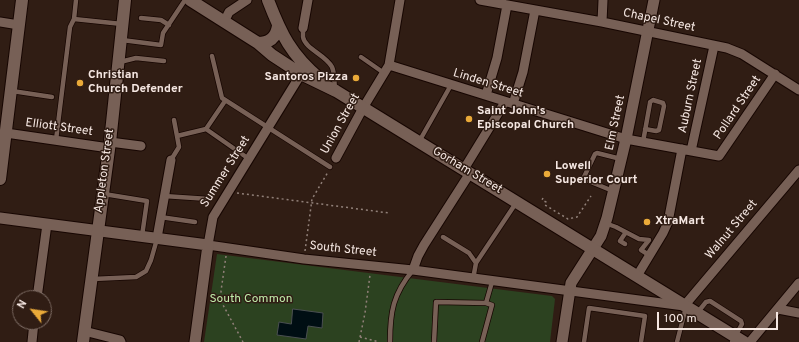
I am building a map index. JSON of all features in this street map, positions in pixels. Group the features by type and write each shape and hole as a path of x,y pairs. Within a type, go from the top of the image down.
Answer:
{"main road":[{"path":"0,176 22,0"},
{"path":"268,0 278,26 289,46 297,56 336,91"},
{"name":"Appleton Street","path":"84,337 97,230 110,145 122,24 126,2"},
{"name":"Gorham Street","path":"197,2 301,74 336,91 637,276 737,340"},
{"path":"258,43 264,43 274,38 278,26"}],"street":[{"path":"224,22 229,12 247,0"},
{"path":"303,28 308,0"},
{"name":"Union Street","path":"336,158 363,108 389,65 400,0"},
{"name":"Chapel Street","path":"480,0 507,5 522,4 536,10 648,31 714,46 742,54 799,90"},
{"path":"602,0 602,22"},
{"name":"Elm Street","path":"562,342 573,278 593,249 605,223 626,139 654,0"},
{"path":"486,95 497,58 507,5"},
{"path":"413,270 424,244 509,103 523,72 536,10"},
{"path":"0,22 19,25"},
{"name":"Auburn Street","path":"637,276 668,222 714,46"},
{"name":"Linden Street","path":"389,65 626,139"},
{"name":"Summer Street","path":"195,342 213,217 301,74"},
{"name":"Pollard Street","path":"626,139 719,156 775,74"},
{"name":"Elliott Street","path":"6,133 56,140 141,146"},
{"path":"157,238 171,160"},
{"name":"Walnut Street","path":"685,307 799,170"},
{"name":"South Street","path":"0,218 304,259 413,270 492,282 570,290 685,307"},
{"path":"38,290 46,224"},
{"path":"750,342 799,283"},
{"path":"778,309 799,313"},
{"path":"32,342 33,330"},
{"path":"84,337 120,340 121,342"}],"lane":[{"path":"56,140 70,27 74,19 76,0"},
{"path":"121,40 161,45 163,33 185,0"},
{"path":"141,18 162,20 169,25"},
{"path":"74,19 122,24"},
{"path":"303,28 303,39 309,46 326,58 331,66 334,74 336,91"},
{"path":"212,56 222,98 225,101 269,127 330,168"},
{"path":"361,57 384,74"},
{"path":"118,62 136,58 164,61"},
{"path":"419,142 451,84"},
{"path":"11,91 52,97"},
{"path":"643,142 645,129 650,102 653,100 663,103 664,106 659,130 656,131 645,129"},
{"path":"177,136 206,129 225,101"},
{"path":"171,160 179,147 174,120"},
{"path":"206,129 249,159"},
{"path":"613,191 586,180 584,177 595,154 597,153 621,159"},
{"path":"102,194 147,201 142,237"},
{"path":"164,196 209,199"},
{"path":"473,279 476,263 517,202"},
{"path":"160,217 195,222"},
{"path":"605,223 639,239 649,240 639,251 649,255"},
{"path":"625,244 620,241 626,232"},
{"path":"443,237 469,253 476,263"},
{"path":"91,279 136,277 146,271 151,260 157,238"},
{"path":"390,342 390,323 395,299 402,283 413,270"},
{"path":"486,303 492,282"},
{"path":"697,314 706,302 710,301 742,321 737,340"},
{"path":"434,342 436,302 486,303 492,305 482,342"},
{"path":"677,342 685,307"},
{"path":"584,342 589,308 645,316 642,342"}],"path":[{"name":"Union Street","path":"304,259 312,203 316,192 330,168"},
{"path":"235,193 389,212"},
{"path":"543,198 542,200 546,202 545,205 568,219 577,217 591,196"},
{"path":"226,254 221,291 222,303 243,342"},
{"path":"359,342 365,313 371,266"},
{"path":"360,337 380,342"}],"green space":[{"name":"South Common","path":"217,254 552,296 555,299 550,342 204,342"}],"shaded area":[{"path":"293,309 323,313 322,328 308,326 306,339 277,335 279,322 291,324"}],"place":[{"name":"Santoros Pizza","path":"356,78"},
{"name":"Christian Church Defender","path":"80,83"},
{"name":"Saint John's Episcopal Church","path":"469,119"},
{"name":"Lowell Superior Court","path":"547,174"},
{"name":"XtraMart","path":"647,222"}]}
